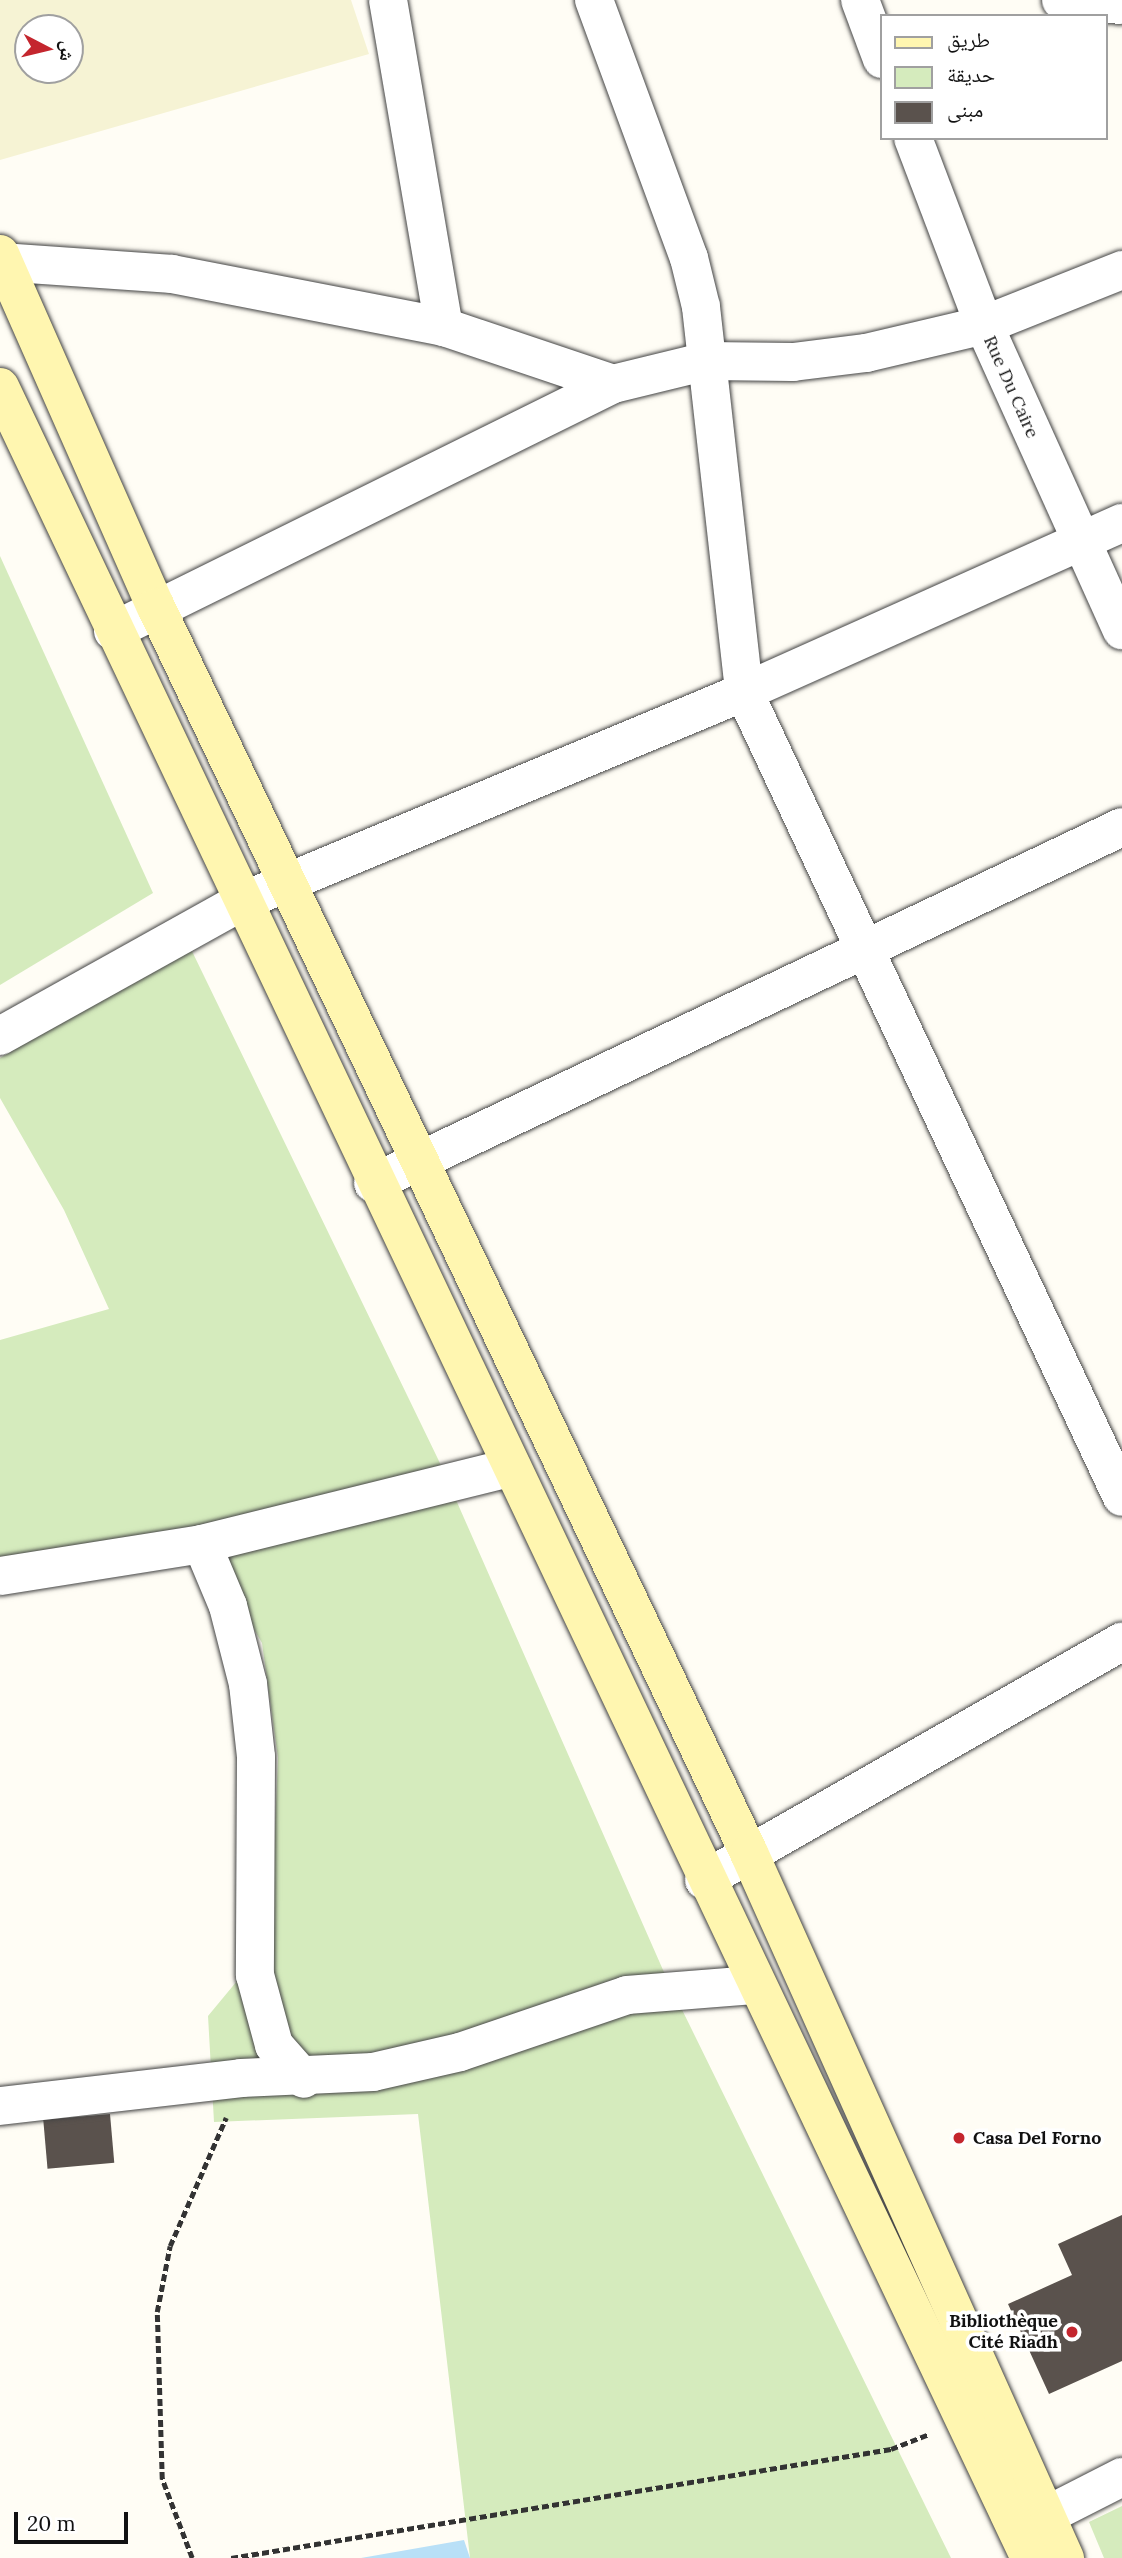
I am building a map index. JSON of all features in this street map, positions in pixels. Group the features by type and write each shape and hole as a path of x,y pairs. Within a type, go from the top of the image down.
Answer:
{"main road":[{"path":"1,259 156,607 292,885 749,1853 1031,2536"},
{"path":"0,387 373,1183 512,1467 704,1880 965,2420 1031,2536 1065,2558"}],"street":[{"path":"388,0 444,327"},
{"path":"594,0 689,258 707,361 744,692 860,948 1122,1497"},
{"path":"860,0 880,54"},
{"path":"1061,0 1122,5"},
{"name":"Rue Du Caire","path":"914,140 984,325 1122,630"},
{"path":"1,259 172,274 444,327 613,384"},
{"path":"113,631 156,607 613,384 707,361 793,362 866,353 984,325 1122,270"},
{"path":"0,1036 243,901 292,885 744,692 1122,523"},
{"path":"373,1183 860,948 1122,827"},
{"path":"0,1576 202,1544 512,1467"},
{"path":"202,1544 228,1606 248,1684 256,1757 255,1975 274,2045 304,2079"},
{"path":"704,1880 1122,1642"},
{"path":"0,2106 242,2078 304,2079 416,2064 627,1995 754,1985"},
{"path":"1031,2536 1122,2477"}],"path":[{"path":"192,2558 162,2479 157,2312 170,2246 242,2078"},
{"path":"231,2558 891,2449 965,2420"}],"shaded area":[{"path":"0,0 351,0 369,54 0,160"}],"green space":[{"path":"0,556 153,893 0,985"},
{"path":"189,945 438,1459 667,1979 951,2558 470,2558 418,2114 214,2122 208,2016 270,1941 278,1758 262,1643 199,1534 0,1557 0,1340 109,1309 64,1210 0,1098 0,1058"},
{"path":"1122,2506 1122,2558 1104,2558 1089,2522"}],"water":[{"path":"464,2540 470,2558 361,2558"}],"building":[{"path":"110,2114 114,2163 48,2169 43,2120"},
{"name":"Bibliothèque Cité Riadh","path":"1122,2215 1122,2361 1049,2394 1008,2304 1072,2275 1058,2244"}],"place":[{"name":"Casa Del Forno","path":"959,2138"},
{"name":"Bibliothèque Cité Riadh","path":"1072,2332"}]}
